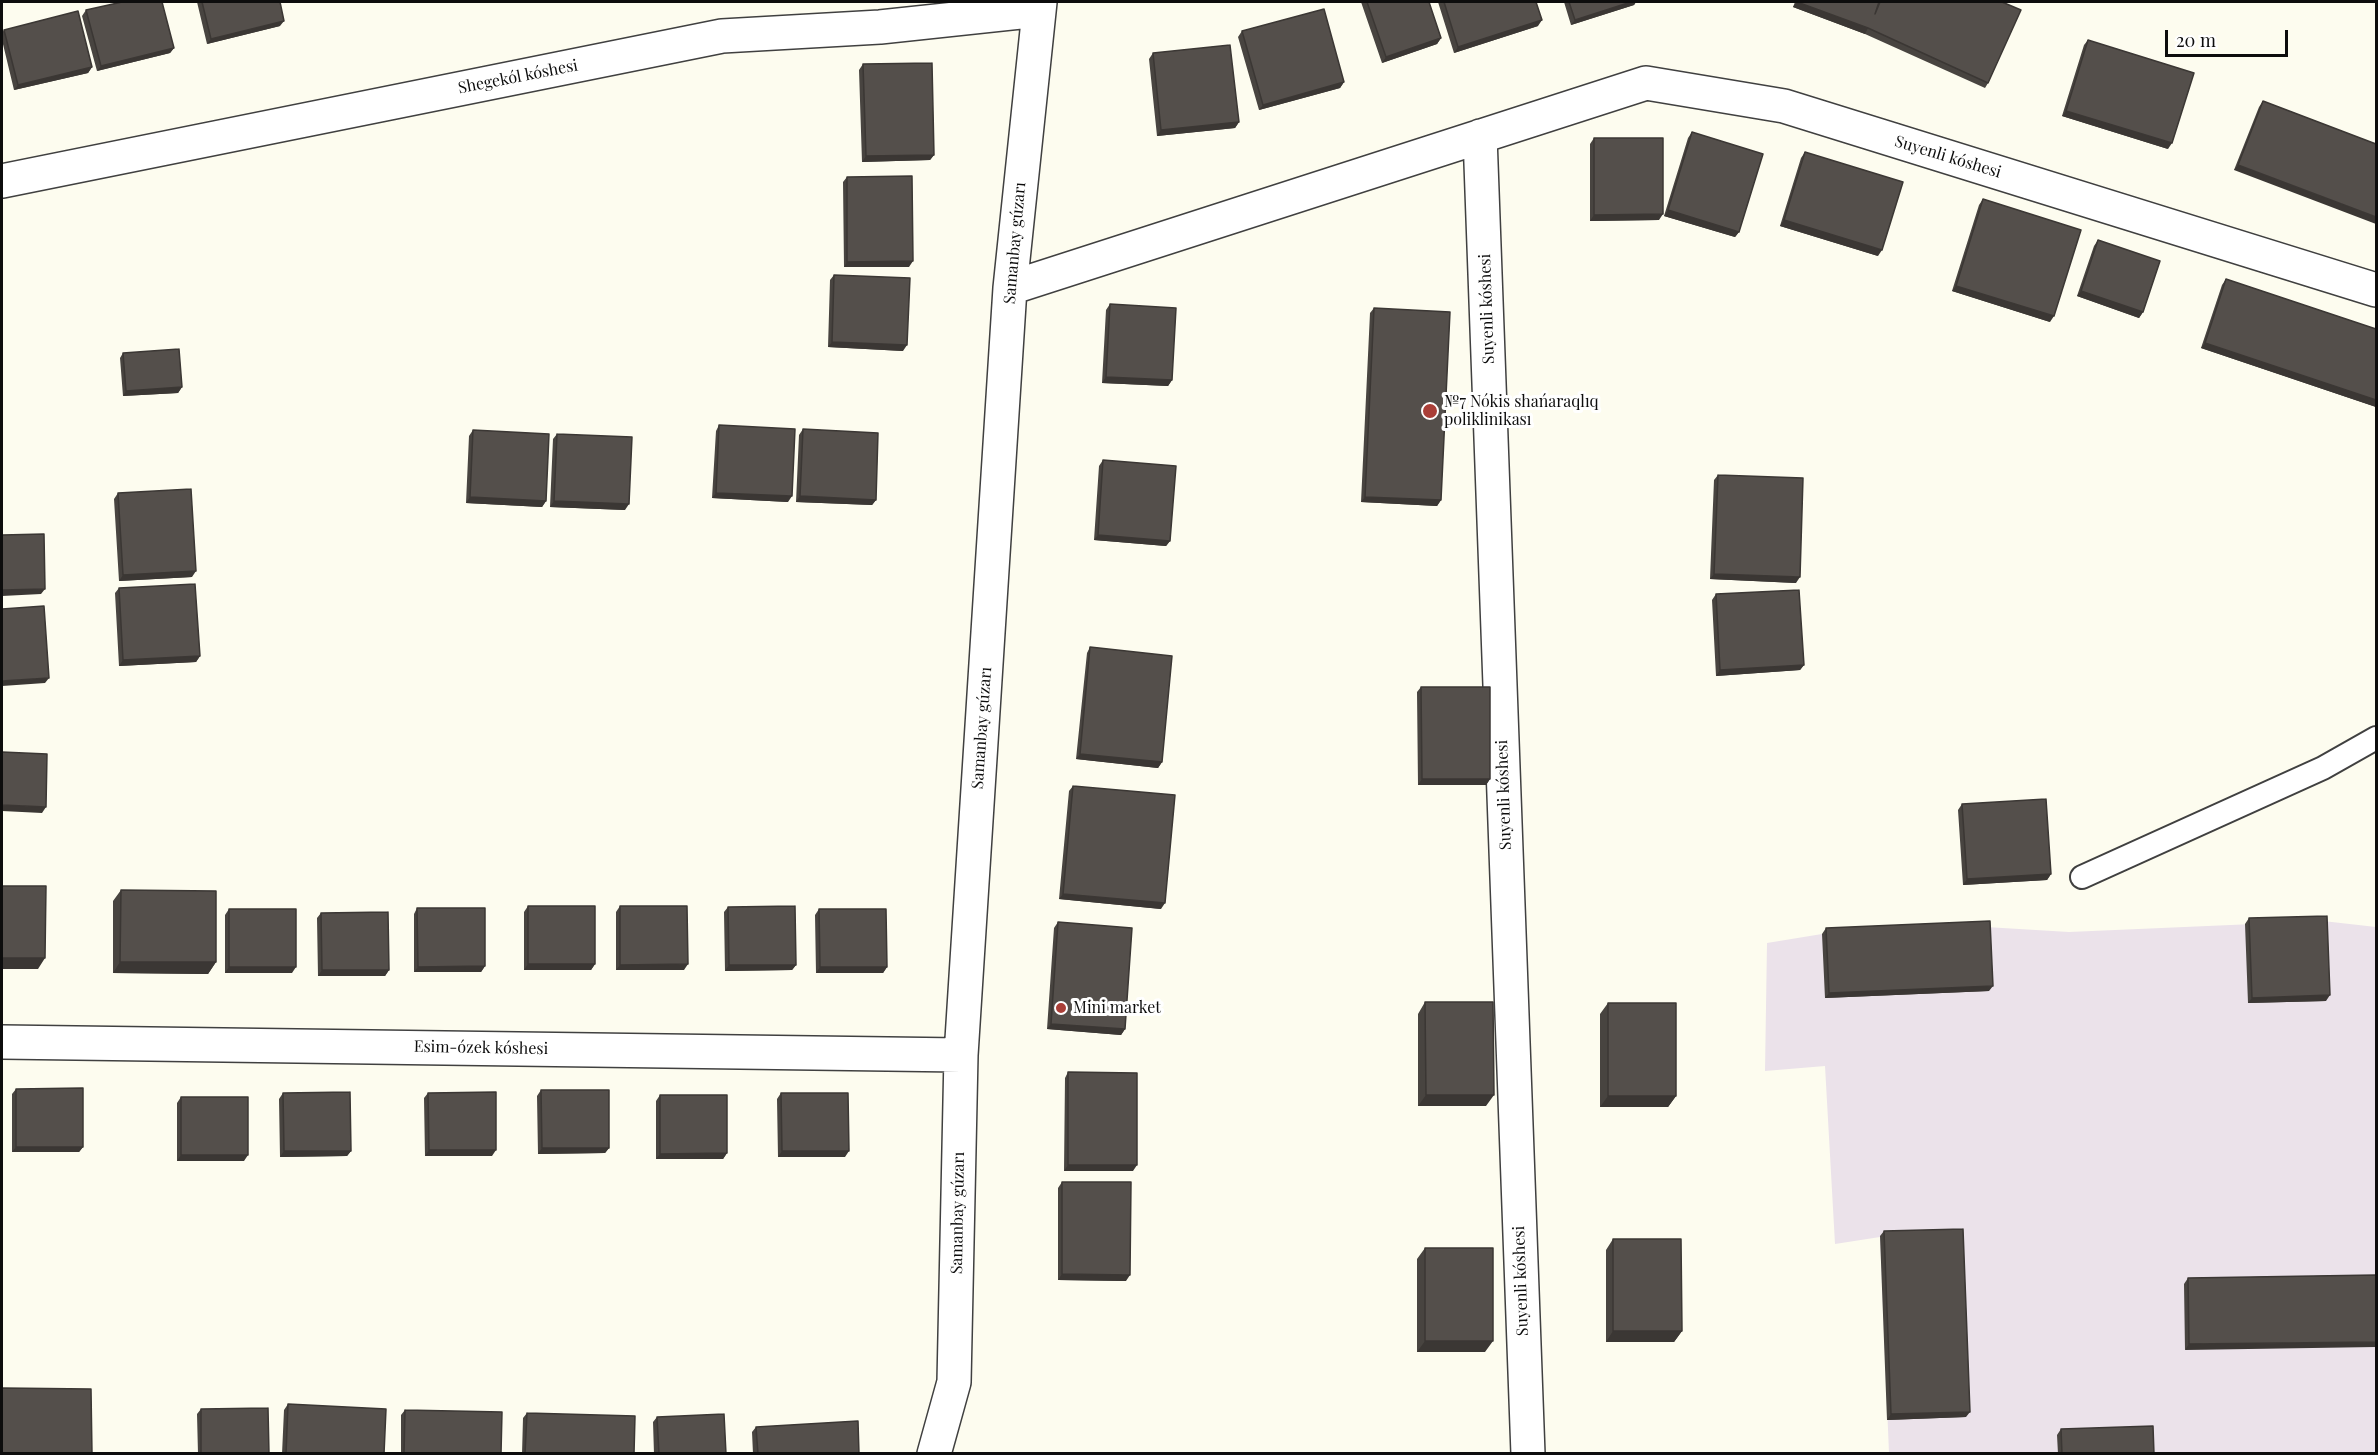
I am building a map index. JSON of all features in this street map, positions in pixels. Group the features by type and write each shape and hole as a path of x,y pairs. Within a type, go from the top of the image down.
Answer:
{"street":[{"name":"Shegekól kóshesi","path":"2,182 722,36 880,27 1039,6"},
{"name":"Samanbay gúzarı","path":"934,1454 954,1382 961,1054 1010,288 1039,6"},
{"name":"Suyenli kóshesi","path":"1010,288 1646,83 1784,106 2376,290"},
{"name":"Suyenli kóshesi","path":"1480,136 1528,1454"},
{"name":"Esim-ózek kóshesi","path":"2,1042 961,1054"}],"lane":[{"path":"2082,877 2323,768 2376,738"}],"shaded area":[{"path":"2323,921 2376,927 2376,1453 1889,1453 1880,1237 1835,1244 1825,1066 1765,1071 1767,943 1822,934 1986,927 2069,932"}],"building":[{"path":"122,2 162,2 174,48 101,66 86,10"},
{"path":"202,2 280,2 284,21 211,39"},
{"path":"1367,2 1429,2 1441,38 1386,57"},
{"path":"1444,2 1536,2 1542,20 1458,47"},
{"path":"1569,2 1631,2 1575,20"},
{"path":"1797,2 1879,2 1875,14 1880,2 2002,2 2021,10 1988,83 1868,28"},
{"path":"1324,9 1344,82 1263,105 1242,31"},
{"path":"78,11 92,67 18,85 4,30"},
{"path":"2088,40 2194,73 2172,143 2066,111"},
{"path":"1230,45 1239,122 1161,130 1153,53"},
{"path":"932,63 934,155 866,156 863,64"},
{"path":"2263,101 2376,144 2376,217 2238,165"},
{"path":"1692,132 1763,154 1739,232 1668,210"},
{"path":"1594,138 1663,138 1663,214 1594,215"},
{"path":"1805,152 1903,182 1882,250 1784,220"},
{"path":"912,176 913,261 847,262 847,177"},
{"path":"1983,199 2081,230 2054,316 1956,286"},
{"path":"2098,240 2160,261 2143,312 2081,291"},
{"path":"834,275 910,278 907,345 832,342"},
{"path":"2226,279 2376,329 2376,400 2205,343"},
{"path":"1110,304 1176,308 1172,380 1106,377"},
{"path":"1374,308 1450,312 1441,500 1365,497"},
{"path":"179,349 182,387 126,391 123,353"},
{"path":"719,425 795,429 792,496 716,493"},
{"path":"803,429 878,433 876,500 800,496"},
{"path":"473,430 549,434 546,501 470,497"},
{"path":"557,434 632,437 629,504 554,501"},
{"path":"1103,460 1176,466 1170,541 1098,535"},
{"path":"1718,475 1803,478 1800,577 1714,574"},
{"path":"191,489 196,571 123,575 118,493"},
{"path":"44,534 45,589 2,590 2,535"},
{"path":"195,584 200,656 123,660 119,588"},
{"path":"1799,590 1804,665 1720,670 1716,594"},
{"path":"44,606 49,678 2,681 2,609"},
{"path":"1090,647 1172,656 1162,762 1080,754"},
{"path":"1421,687 1490,687 1490,779 1422,779"},
{"path":"2,752 47,754 46,807 2,805"},
{"path":"1073,786 1175,795 1165,903 1063,894"},
{"path":"2046,799 2051,874 1967,879 1962,804"},
{"path":"2,886 46,886 45,958 2,958"},
{"path":"121,890 216,891 216,962 120,962"},
{"path":"528,906 595,906 595,964 528,964"},
{"path":"620,906 687,906 688,964 620,965"},
{"path":"795,906 796,965 729,965 728,907"},
{"path":"417,908 485,908 485,966 418,967"},
{"path":"229,909 296,909 296,967 229,967"},
{"path":"819,909 886,909 887,967 820,967"},
{"path":"388,912 389,970 322,970 321,913"},
{"path":"2327,916 2330,995 2252,998 2249,918"},
{"path":"1990,921 1993,986 1829,993 1826,928"},
{"path":"1058,922 1132,928 1125,1029 1051,1024"},
{"path":"1425,1002 1493,1002 1494,1095 1426,1095"},
{"path":"1608,1003 1676,1003 1676,1096 1608,1096"},
{"path":"1068,1072 1137,1073 1137,1165 1068,1165"},
{"path":"83,1088 83,1147 16,1147 16,1089"},
{"path":"541,1090 609,1090 609,1148 542,1148"},
{"path":"350,1092 351,1151 284,1151 283,1093"},
{"path":"496,1092 496,1150 429,1150 428,1093"},
{"path":"781,1093 848,1093 849,1151 782,1151"},
{"path":"660,1095 727,1095 727,1153 660,1154"},
{"path":"181,1097 248,1097 248,1155 181,1155"},
{"path":"1062,1182 1131,1182 1130,1275 1062,1274"},
{"path":"1963,1229 1970,1412 1891,1414 1884,1231"},
{"path":"1613,1239 1681,1239 1682,1331 1613,1331"},
{"path":"1425,1248 1493,1248 1493,1341 1425,1341"},
{"path":"2376,1275 2376,1342 2189,1344 2188,1278"},
{"path":"2,1388 91,1389 92,1454 2,1454"},
{"path":"288,1404 386,1409 384,1454 286,1454"},
{"path":"268,1408 269,1454 201,1454 201,1409"},
{"path":"405,1410 502,1412 501,1454 404,1454"},
{"path":"527,1413 635,1416 634,1454 525,1454"},
{"path":"724,1414 726,1454 659,1454 657,1417"},
{"path":"858,1421 859,1454 758,1454 756,1427"},
{"path":"2153,1426 2154,1454 2062,1454 2061,1429"}],"place":[{"name":"№7 Nókis shańaraqlıq poliklinikası","path":"1430,411"},
{"name":"Mini market","path":"1061,1008"}]}
